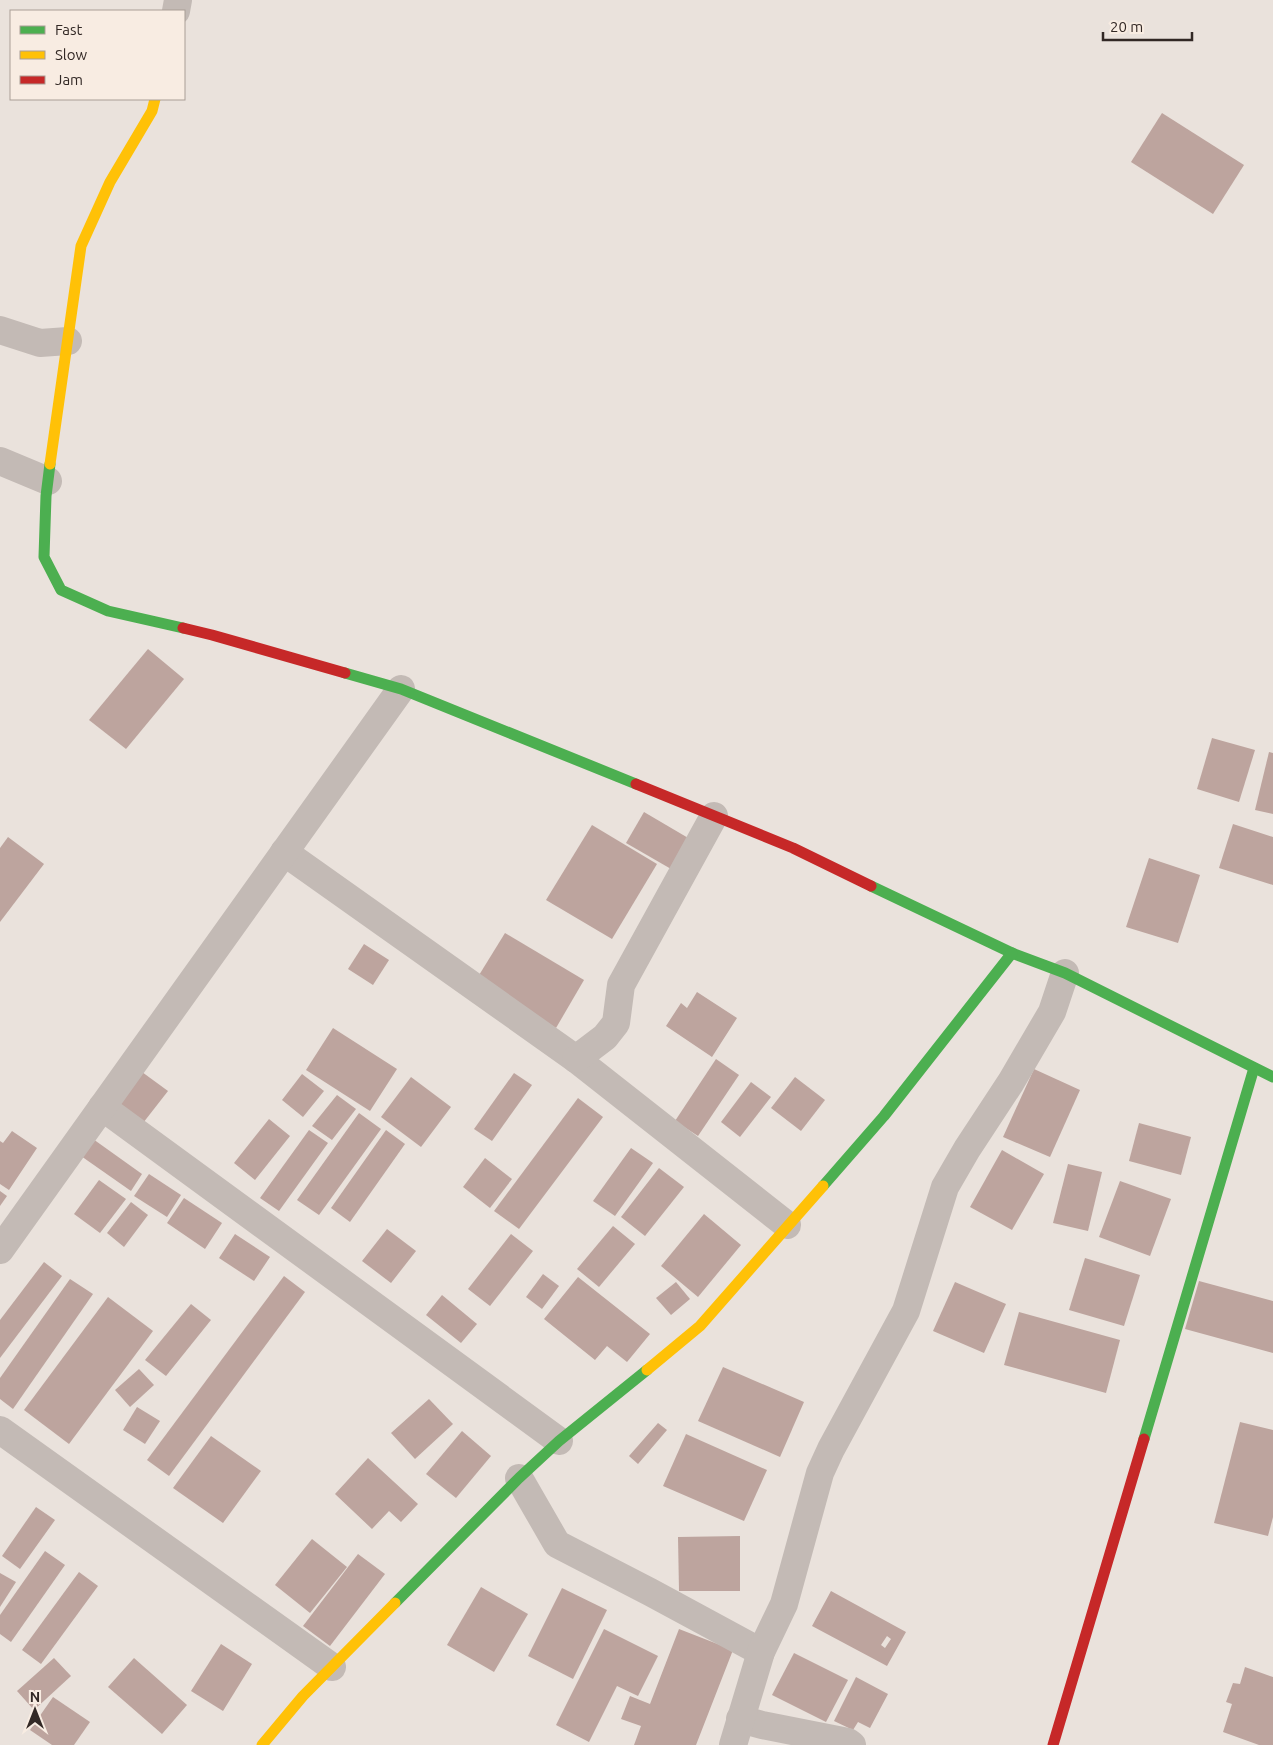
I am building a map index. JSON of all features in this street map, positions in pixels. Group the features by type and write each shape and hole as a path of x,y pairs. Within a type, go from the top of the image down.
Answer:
{"street":[{"path":"155,100 152,111 110,182 82,246 46,496 44,557 61,590 108,611 212,635 401,689 793,848 1012,953 1065,973 1273,1077"},
{"path":"0,330 40,343 68,341"},
{"path":"0,461 48,481"},
{"path":"0,1250 401,689"},
{"path":"576,1060 605,1036 616,1023 621,985 714,816"},
{"path":"284,852 576,1060 787,1225"},
{"path":"262,1745 303,1696 519,1478 559,1441 700,1326 884,1116 1012,953"},
{"path":"733,1745 761,1652 784,1604 820,1473 906,1310 945,1187 967,1149 1011,1082 1052,1012 1065,973"},
{"path":"1053,1745 1254,1068"},
{"path":"102,1107 559,1441"},
{"path":"0,1430 332,1667"},
{"path":"519,1478 556,1544 761,1652"},
{"path":"740,1719 848,1742 852,1745"}],"building":[{"path":"1162,113 1244,165 1213,214 1131,162"},
{"path":"148,649 184,679 126,749 89,720"},
{"path":"1212,738 1255,750 1239,802 1197,789"},
{"path":"1269,752 1273,753 1273,814 1255,810"},
{"path":"644,812 695,842 678,873 626,843"},
{"path":"1233,824 1273,837 1273,885 1219,868"},
{"path":"592,825 657,864 612,939 546,900"},
{"path":"8,837 44,864 0,922 0,848"},
{"path":"1149,858 1200,875 1178,943 1126,927"},
{"path":"505,933 584,980 556,1028 476,980"},
{"path":"364,944 389,960 373,985 348,969"},
{"path":"697,992 737,1018 712,1057 666,1026 681,1003 687,1008"},
{"path":"333,1028 397,1069 370,1111 306,1070"},
{"path":"716,1059 739,1075 698,1136 675,1121"},
{"path":"1034,1069 1080,1090 1050,1157 1003,1137"},
{"path":"142,1072 168,1091 143,1123 117,1104"},
{"path":"514,1073 532,1085 492,1141 474,1129"},
{"path":"302,1074 324,1091 303,1117 282,1100"},
{"path":"411,1077 451,1107 421,1147 381,1117"},
{"path":"795,1077 825,1100 801,1131 771,1108"},
{"path":"751,1082 771,1097 740,1137 721,1122"},
{"path":"337,1095 356,1109 332,1140 312,1126"},
{"path":"578,1098 603,1117 519,1229 494,1211"},
{"path":"359,1113 381,1129 319,1215 297,1200"},
{"path":"269,1119 290,1136 255,1180 234,1163"},
{"path":"1139,1123 1191,1137 1181,1175 1129,1161"},
{"path":"309,1130 328,1143 279,1211 260,1198"},
{"path":"386,1130 405,1144 350,1222 331,1208"},
{"path":"12,1131 37,1148 9,1190 0,1184 0,1141 3,1143"},
{"path":"93,1139 142,1174 131,1191 81,1156"},
{"path":"631,1148 653,1163 615,1216 593,1201"},
{"path":"1002,1150 1044,1174 1012,1230 970,1207"},
{"path":"485,1158 512,1179 490,1208 463,1187"},
{"path":"1068,1164 1102,1172 1088,1231 1053,1223"},
{"path":"659,1168 684,1187 645,1236 621,1217"},
{"path":"149,1174 181,1195 167,1217 134,1196"},
{"path":"99,1180 126,1199 100,1233 74,1214"},
{"path":"1120,1181 1171,1199 1150,1256 1099,1237"},
{"path":"0,1191 7,1196 0,1206"},
{"path":"184,1198 222,1223 205,1249 167,1223"},
{"path":"131,1202 148,1215 124,1247 107,1233"},
{"path":"704,1214 741,1245 698,1297 661,1266"},
{"path":"613,1226 635,1244 599,1287 577,1269"},
{"path":"387,1229 416,1251 391,1283 362,1261"},
{"path":"235,1234 270,1257 254,1281 219,1258"},
{"path":"511,1234 533,1251 490,1306 468,1289"},
{"path":"1085,1258 1140,1275 1124,1326 1069,1310"},
{"path":"44,1262 62,1276 0,1358 0,1320"},
{"path":"543,1274 559,1286 542,1309 526,1297"},
{"path":"284,1276 305,1292 169,1476 147,1460"},
{"path":"578,1277 650,1334 627,1362 607,1346 595,1360 544,1319"},
{"path":"70,1279 93,1294 13,1409 0,1399 0,1378"},
{"path":"1199,1281 1273,1301 1273,1353 1185,1329"},
{"path":"676,1282 690,1299 671,1315 656,1298"},
{"path":"955,1282 1006,1304 984,1353 933,1331"},
{"path":"442,1295 477,1324 461,1343 426,1315"},
{"path":"108,1297 153,1331 69,1444 24,1410"},
{"path":"191,1304 211,1320 166,1376 145,1360"},
{"path":"1019,1312 1120,1340 1106,1393 1004,1365"},
{"path":"723,1367 804,1402 780,1457 698,1421"},
{"path":"139,1369 154,1385 130,1407 115,1390"},
{"path":"429,1399 453,1424 415,1459 391,1433"},
{"path":"137,1407 160,1421 145,1444 123,1430"},
{"path":"1240,1422 1273,1430 1273,1517 1268,1536 1214,1523"},
{"path":"658,1423 667,1430 638,1464 629,1456"},
{"path":"462,1431 491,1456 456,1498 426,1474"},
{"path":"686,1434 767,1470 744,1521 663,1486"},
{"path":"211,1436 261,1471 223,1523 173,1488"},
{"path":"368,1458 418,1504 401,1522 389,1511 372,1529 335,1494"},
{"path":"36,1507 55,1520 20,1569 2,1556"},
{"path":"740,1536 740,1591 679,1591 678,1537"},
{"path":"312,1539 347,1567 310,1613 275,1585"},
{"path":"45,1551 65,1565 11,1642 0,1634 0,1615"},
{"path":"358,1554 385,1574 330,1646 303,1626"},
{"path":"79,1572 98,1586 41,1664 22,1650"},
{"path":"0,1573 16,1582 0,1607"},
{"path":"481,1587 528,1614 494,1672 447,1645"},
{"path":"562,1588 607,1610 573,1679 528,1656"},
{"path":"831,1591 906,1632 887,1666 812,1626","holes":["887,1636 891,1639 885,1648 881,1645"]},
{"path":"604,1629 658,1656 638,1696 617,1686 589,1742 556,1725"},
{"path":"679,1629 733,1650 696,1745 634,1745 641,1726 621,1719 630,1696 650,1704"},
{"path":"221,1644 252,1664 223,1711 191,1691"},
{"path":"794,1653 848,1680 826,1722 772,1695"},
{"path":"54,1658 71,1676 34,1710 17,1691"},
{"path":"134,1658 187,1705 162,1734 108,1687"},
{"path":"1245,1667 1273,1677 1273,1745 1259,1745 1223,1732 1232,1704 1226,1702 1233,1683 1240,1684"},
{"path":"856,1677 888,1694 870,1728 858,1722 853,1730 834,1721"},
{"path":"53,1697 90,1722 74,1745 52,1745 30,1730"}],"traffic: fast":[{"path":"50,464 46,496 44,557 61,590 108,611 183,628"},
{"path":"345,673 401,689 636,784"},
{"path":"871,886 1012,953 1065,973 1273,1077"},
{"path":"823,1186 884,1116 1012,953"},
{"path":"1144,1439 1254,1068"},
{"path":"395,1603 519,1478 559,1441 647,1370"}],"traffic: slow":[{"path":"50,464 81,246 110,182 152,111 155,100"},
{"path":"647,1370 700,1326 823,1186"},
{"path":"262,1745 303,1696 395,1603"}],"traffic: jam":[{"path":"183,628 345,673"},
{"path":"636,784 793,848 871,886"},
{"path":"1053,1745 1144,1439"}]}
